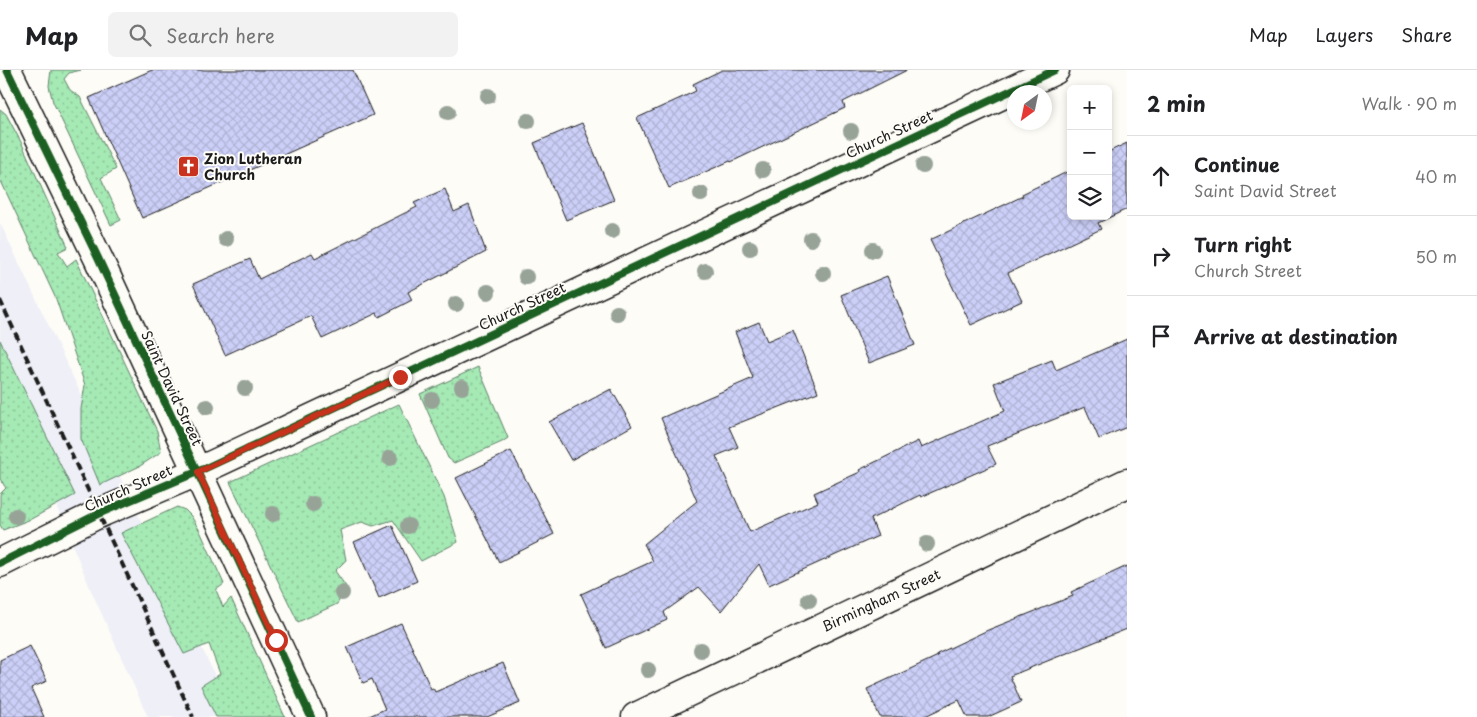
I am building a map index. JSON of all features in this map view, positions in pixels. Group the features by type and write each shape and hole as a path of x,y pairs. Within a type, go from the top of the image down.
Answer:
{"street":[{"name":"Saint David Street","path":"7,70 89,240 311,717"},
{"name":"Church Street","path":"0,563 100,513 198,472 1054,70"},
{"name":"Birmingham Street","path":"636,717 1127,483"}],"shaded area":[{"path":"0,223 235,717 148,717 91,590 0,369"}],"green space":[{"path":"51,70 81,70 69,73 64,79 70,90 80,97 116,169 101,178 121,220 111,225 53,102 49,86"},
{"path":"0,109 6,114 22,144 68,247 58,252 67,266 76,259 157,431 161,452 140,466 100,485 81,439 81,409 85,385 56,299 0,179"},
{"path":"0,340 75,495 31,519 3,530 0,525 0,494 6,488 0,479"},
{"path":"478,367 508,438 454,463 448,458 420,394"},
{"path":"399,404 444,497 458,542 421,561 393,520 373,526 362,522 340,530 346,560 335,571 347,588 337,604 298,622 230,482"},
{"path":"177,507 185,510 191,516 200,531 224,584 216,590 223,607 231,598 285,717 216,717 201,686 220,674 209,644 184,654 121,533"}],"building":[{"name":"Zion Lutheran Church","path":"152,70 353,70 373,115 142,218 89,98"},
{"path":"722,70 907,70 843,102 845,108 731,162 669,188 637,118 696,91 693,84"},
{"path":"582,123 614,200 566,220 534,143"},
{"path":"1127,143 1127,209 1112,216 1112,175 1112,150"},
{"path":"1067,172 1067,220 1104,220 1098,223 1101,229 1008,273 1022,301 971,325 930,240 1023,196 1022,194"},
{"path":"445,189 454,212 469,205 486,252 408,292 412,300 379,317 377,313 322,339 311,316 225,355 193,284 250,259 259,279 312,253 315,258 417,207 414,203"},
{"path":"887,276 915,345 869,363 841,295"},
{"path":"759,322 767,341 793,330 818,392 729,427 738,447 716,456 750,532 818,502 814,493 860,472 859,470 918,441 921,448 1005,411 994,383 1052,360 1056,370 1127,339 1127,427 1099,439 1085,407 987,446 996,464 921,497 920,495 871,519 878,536 769,585 759,564 721,611 699,587 664,612 667,620 606,648 581,594 653,561 644,544 697,501 661,418 753,378 735,332"},
{"path":"611,389 632,426 571,460 549,422"},
{"path":"511,451 554,534 499,562 456,478"},
{"path":"392,525 417,581 379,598 354,542"},
{"path":"1127,566 1127,629 1010,676 1021,702 988,717 967,717 959,700 923,717 880,717 867,689 988,630 1073,596 1071,592"},
{"path":"401,623 431,689 433,688 435,692 503,663 520,703 487,717 367,717 385,709 372,679 363,683 347,647"},
{"path":"30,646 47,681 31,688 44,717 0,717 0,660"}],"railway":[{"path":"0,300 193,717"}],"cycle path":[{"path":"7,70 98,258 311,717"},
{"path":"0,563 100,513 197,472 1055,70"}],"place":[{"name":"Zion Lutheran Church","path":"188,166"}],"route":[{"path":"276,640 198,472 400,377"}]}
